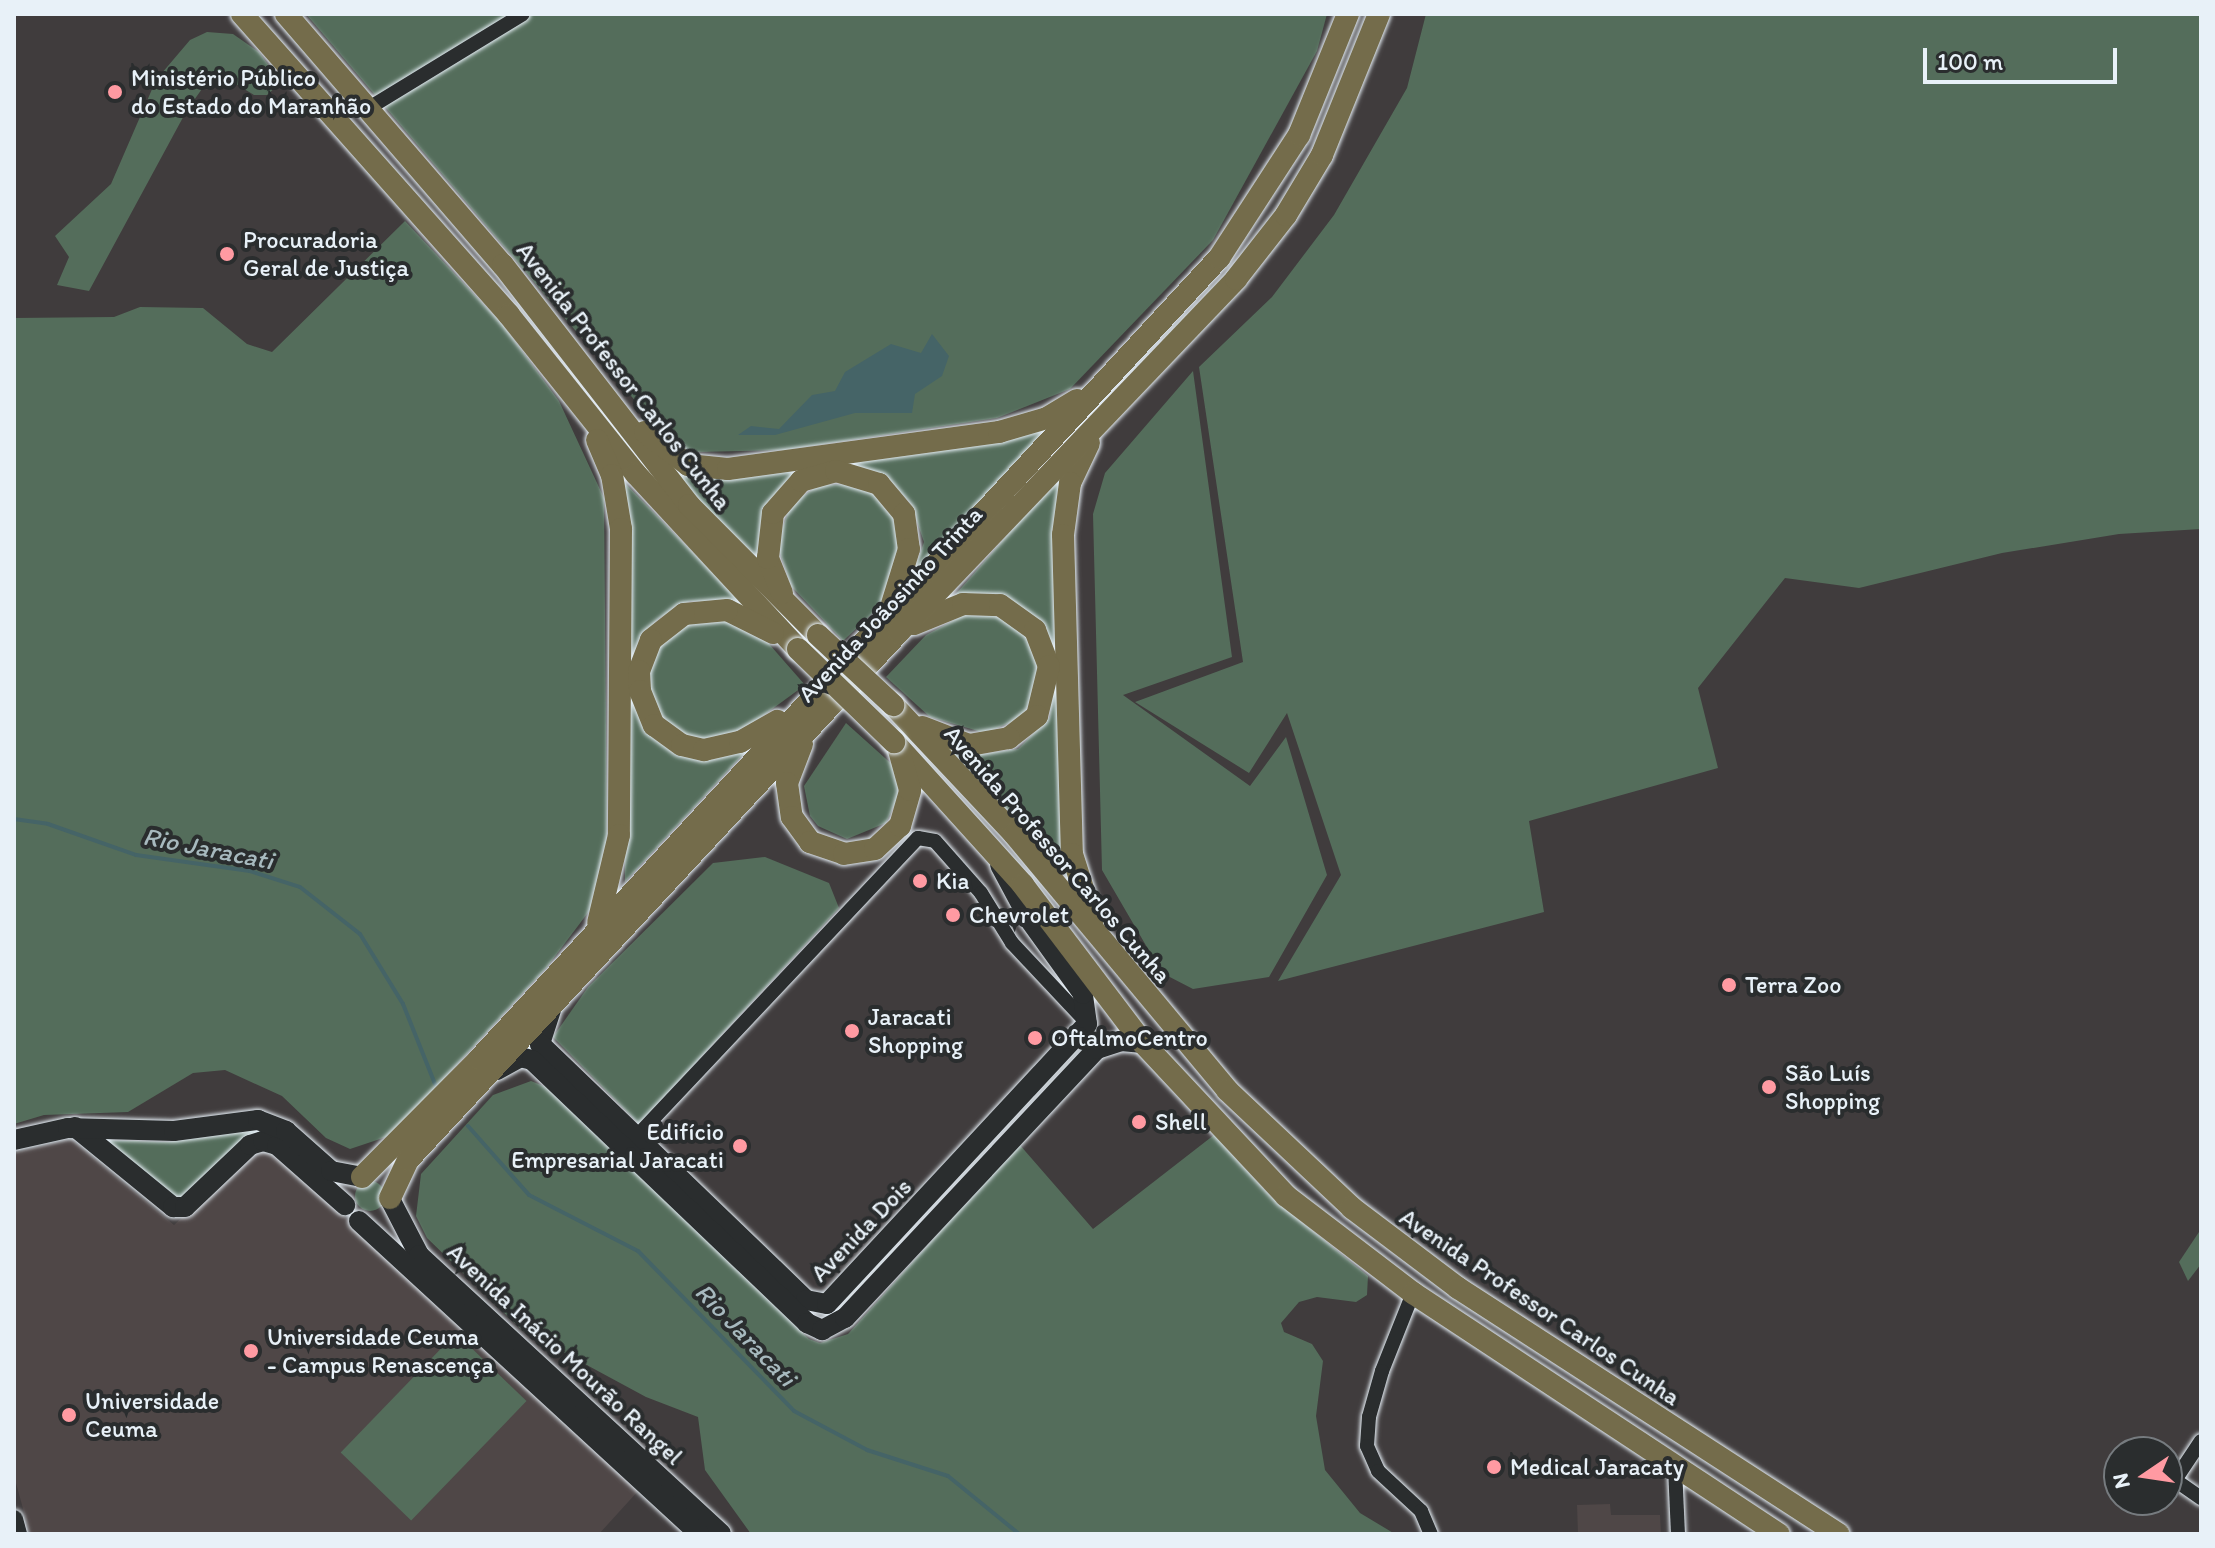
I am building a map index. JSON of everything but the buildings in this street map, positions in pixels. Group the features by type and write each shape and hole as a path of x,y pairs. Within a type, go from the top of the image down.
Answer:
{"main road":[{"name":"Avenida Professor Carlos Cunha","path":"242,14 408,198 566,385 636,474 794,645 894,742 989,844 1143,1043 1286,1196 1413,1293 1779,1534"},
{"name":"Avenida Professor Carlos Cunha","path":"286,14 369,108 576,359 689,505 816,633 897,709 1014,834 1227,1090 1352,1208 1458,1288 1838,1534"},
{"name":"Avenida Joãosinho Trinta","path":"390,1198 401,1169 825,710 892,625 1246,223 1299,135 1348,14"},
{"name":"Avenida Joãosinho Trinta","path":"361,1177 595,932 802,706 892,625 1112,409 1236,279 1286,215 1347,102 1379,14"},
{"path":"576,359 666,453 714,470 1020,427 1057,413 1111,376"},
{"path":"566,385 606,457 621,529 619,835 595,932"},
{"path":"1109,950 1086,905 1072,854 1063,535 1070,483 1112,409"},
{"path":"816,633 777,586 768,558 768,528 789,490 801,481 836,471 879,484 904,514 909,549 892,625 957,606 991,603 1013,611 1035,630 1049,666 1037,716 1000,742 956,743 897,709"},
{"path":"794,645 727,610 684,614 651,640 639,671 640,691 654,725 682,745 704,750 740,742 802,706"},
{"path":"825,710 794,757 787,790 797,825 824,850 851,855 875,849 900,826 910,790 894,742"},
{"path":"989,844 1021,907 1070,974 1087,1004 1087,1024"},
{"path":"1070,974 1097,987"},
{"name":"Avenida Dois","path":"555,1002 540,1044 816,1305 836,1298 1087,1024"},
{"name":"Avenida Dois","path":"485,1077 520,1057 532,1060 816,1329 832,1328 845,1318 1097,1049 1121,1041 1143,1043"},
{"path":"14,1140 75,1127 174,1131 258,1120 286,1131 331,1171 381,1180 390,1198 378,1220 352,1213 346,1191 361,1177"},
{"name":"Avenida Inácio Mourão Rangel","path":"75,1127 173,1207 185,1207 258,1141 277,1145 699,1534"},
{"path":"934,1193 949,1208"},
{"name":"Avenida Inácio Mourão Rangel","path":"390,1198 419,1255 721,1534"}],"street":[{"path":"369,108 523,14"},
{"path":"636,1137 914,839 935,841 981,893 1012,943 1087,1024"},
{"path":"1413,1293 1369,1417 1367,1446 1378,1471 1421,1511 1431,1534"},
{"path":"2200,1494 2175,1480 2201,1441"},
{"path":"1675,1468 1678,1534"},
{"path":"14,1519 18,1534"}],"shaded area":[{"name":"Universidade Ceuma - Campus Renascença","path":"71,1139 174,1225 251,1152 272,1150 639,1490 599,1534 30,1534 14,1476 14,1153"},
{"path":"1610,1504 1611,1515 1660,1515 1661,1534 1578,1534 1577,1505"}],"green space":[{"path":"306,14 1327,14 1317,51 1213,240 1070,389 997,418 784,450 696,452 672,444"},
{"path":"1426,14 2201,14 2201,529 2119,534 2002,553 1859,588 1785,578 1698,688 1718,768 1529,821 1544,912 1278,981 1341,875 1287,713 1249,773 1135,702 1243,662 1199,367 1272,297 1334,215 1407,88"},
{"path":"207,32 233,34 259,52 277,77 276,87 267,95 254,95 223,76 209,79 187,110 89,291 57,285 69,257 55,236 111,184 156,80 190,40"},
{"path":"405,221 502,324 559,401 604,498 607,841 590,910 547,967 392,1135 350,1149 326,1138 282,1096 225,1070 193,1073 128,1112 44,1115 14,1124 14,318 114,317 140,307 203,308 247,344 272,352"},
{"path":"1193,371 1232,657 1123,695 1250,786 1286,737 1327,875 1269,977 1193,989 1162,973 1102,870 1093,514 1105,473"},
{"path":"1044,430 1009,474 913,575 924,542 911,504 887,477 790,479 761,563 667,469"},
{"path":"1075,458 1062,754 1067,877 947,746 982,754 1018,749 1050,717 1054,650 1004,596 955,595"},
{"path":"622,480 743,604 690,601 659,618 647,631 640,710 713,758 748,749 625,882"},
{"path":"859,484 889,500 903,537 899,573 878,608 843,641 791,586 777,544 791,504 819,485"},
{"path":"966,614 1008,617 1032,644 1040,671 1035,695 1021,718 985,733 930,717 886,677 926,635"},
{"path":"719,618 763,637 805,685 730,740 695,742 665,725 647,684 649,668 662,640 688,621"},
{"path":"846,723 895,767 898,780 898,797 886,823 847,839 818,826 810,816 804,786"},
{"path":"765,857 829,883 839,908 639,1124 553,1037 588,987 713,863"},
{"path":"531,1081 551,1089 809,1339 820,1343 848,1334 1019,1144 1093,1229 1214,1135 1271,1197 1368,1276 1367,1295 1356,1302 1317,1297 1299,1302 1281,1323 1284,1332 1312,1344 1323,1361 1316,1416 1325,1470 1360,1513 1395,1534 751,1534 705,1470 698,1417 646,1397 522,1330 427,1238 416,1216 421,1174 493,1095"},
{"path":"259,1130 260,1134 178,1201 103,1140 168,1142"},
{"path":"370,1181 381,1185 385,1196 381,1207 370,1211 359,1207 355,1196 359,1185"},
{"path":"2201,1229 2201,1264 2188,1281 2179,1262"},
{"path":"456,1333 526,1401 411,1520 341,1452"}],"water":[{"path":"932,334 949,356 942,376 915,394 912,413 855,413 775,435 738,435 751,426 779,429 812,395 835,391 845,372 891,344 921,353"}],"waterway":[{"name":"Rio Jaracati","path":"14,819 48,824 136,855 250,871 300,887 360,934 403,1004 435,1084"},
{"name":"Rio Jaracati","path":"468,1126 529,1195 638,1251 794,1411 867,1450 948,1476 1019,1534"}],"place":[{"name":"Ministério Público do Estado do Maranhão","path":"115,92"},
{"name":"Procuradoria Geral de Justiça","path":"227,254"},
{"name":"Kia","path":"920,881"},
{"name":"Chevrolet","path":"953,915"},
{"name":"Terra Zoo","path":"1729,985"},
{"name":"Jaracati Shopping","path":"852,1031"},
{"name":"OftalmoCentro","path":"1035,1038"},
{"name":"São Luís Shopping","path":"1769,1087"},
{"name":"Shell","path":"1139,1122"},
{"name":"Edifício Empresarial Jaracati","path":"740,1146"},
{"name":"Universidade Ceuma - Campus Renascença","path":"251,1351"},
{"name":"Universidade Ceuma","path":"69,1415"},
{"name":"Medical Jaracaty","path":"1494,1467"}]}
